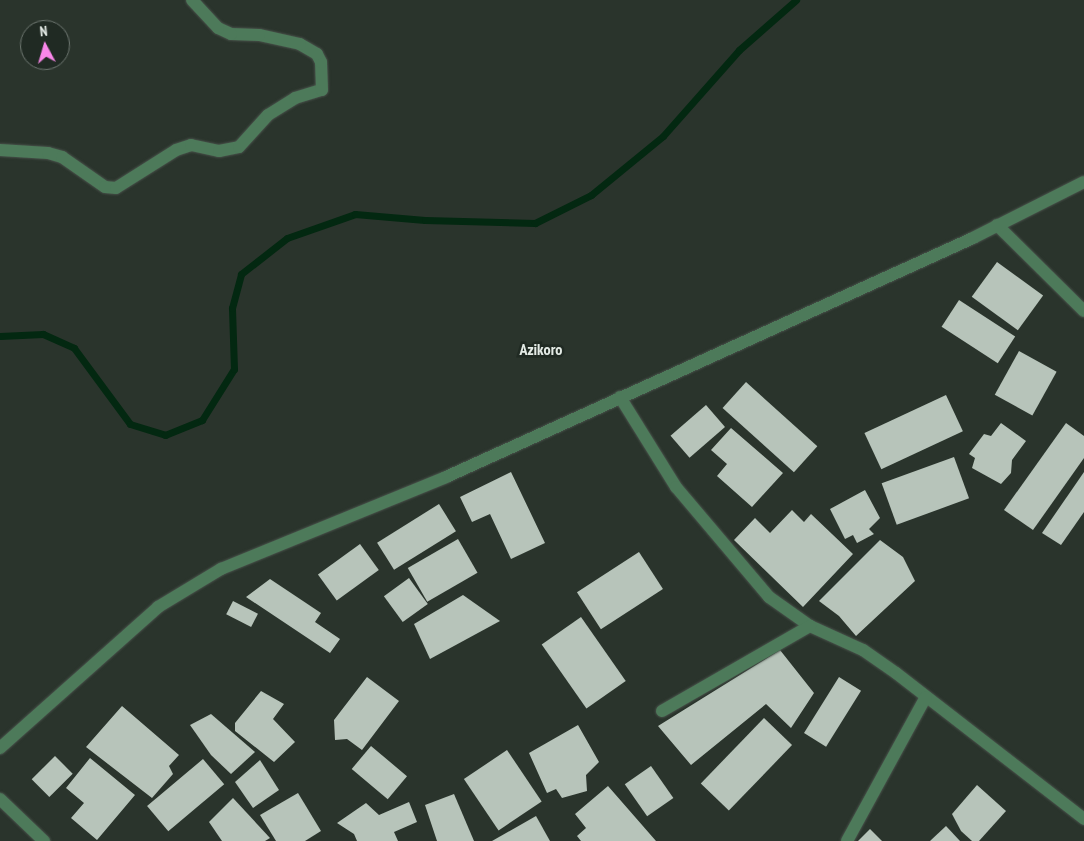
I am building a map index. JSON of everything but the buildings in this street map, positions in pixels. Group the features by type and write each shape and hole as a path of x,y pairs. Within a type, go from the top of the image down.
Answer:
{"street":[{"path":"0,150 48,153 62,157 105,187 116,188 176,150 190,145 219,152 239,147 268,115 295,98 322,90 322,62 317,54 300,44 259,35 231,34 218,28 192,0"},
{"path":"0,748 158,606 221,569 446,477 997,225 1084,182"},
{"path":"997,225 1084,311"},
{"path":"620,397 676,487 769,597 810,626 864,650 1084,819"},
{"path":"662,711 810,626"},
{"path":"847,841 926,697"},
{"path":"0,799 44,841"}],"waterway":[{"path":"0,336 43,334 74,348 130,424 165,435 202,420 234,369 232,308 241,274 287,238 355,214 425,220 535,223 591,195 663,136 739,50 796,0"}],"district":[{"name":"Azikoro","path":"541,349"}]}
